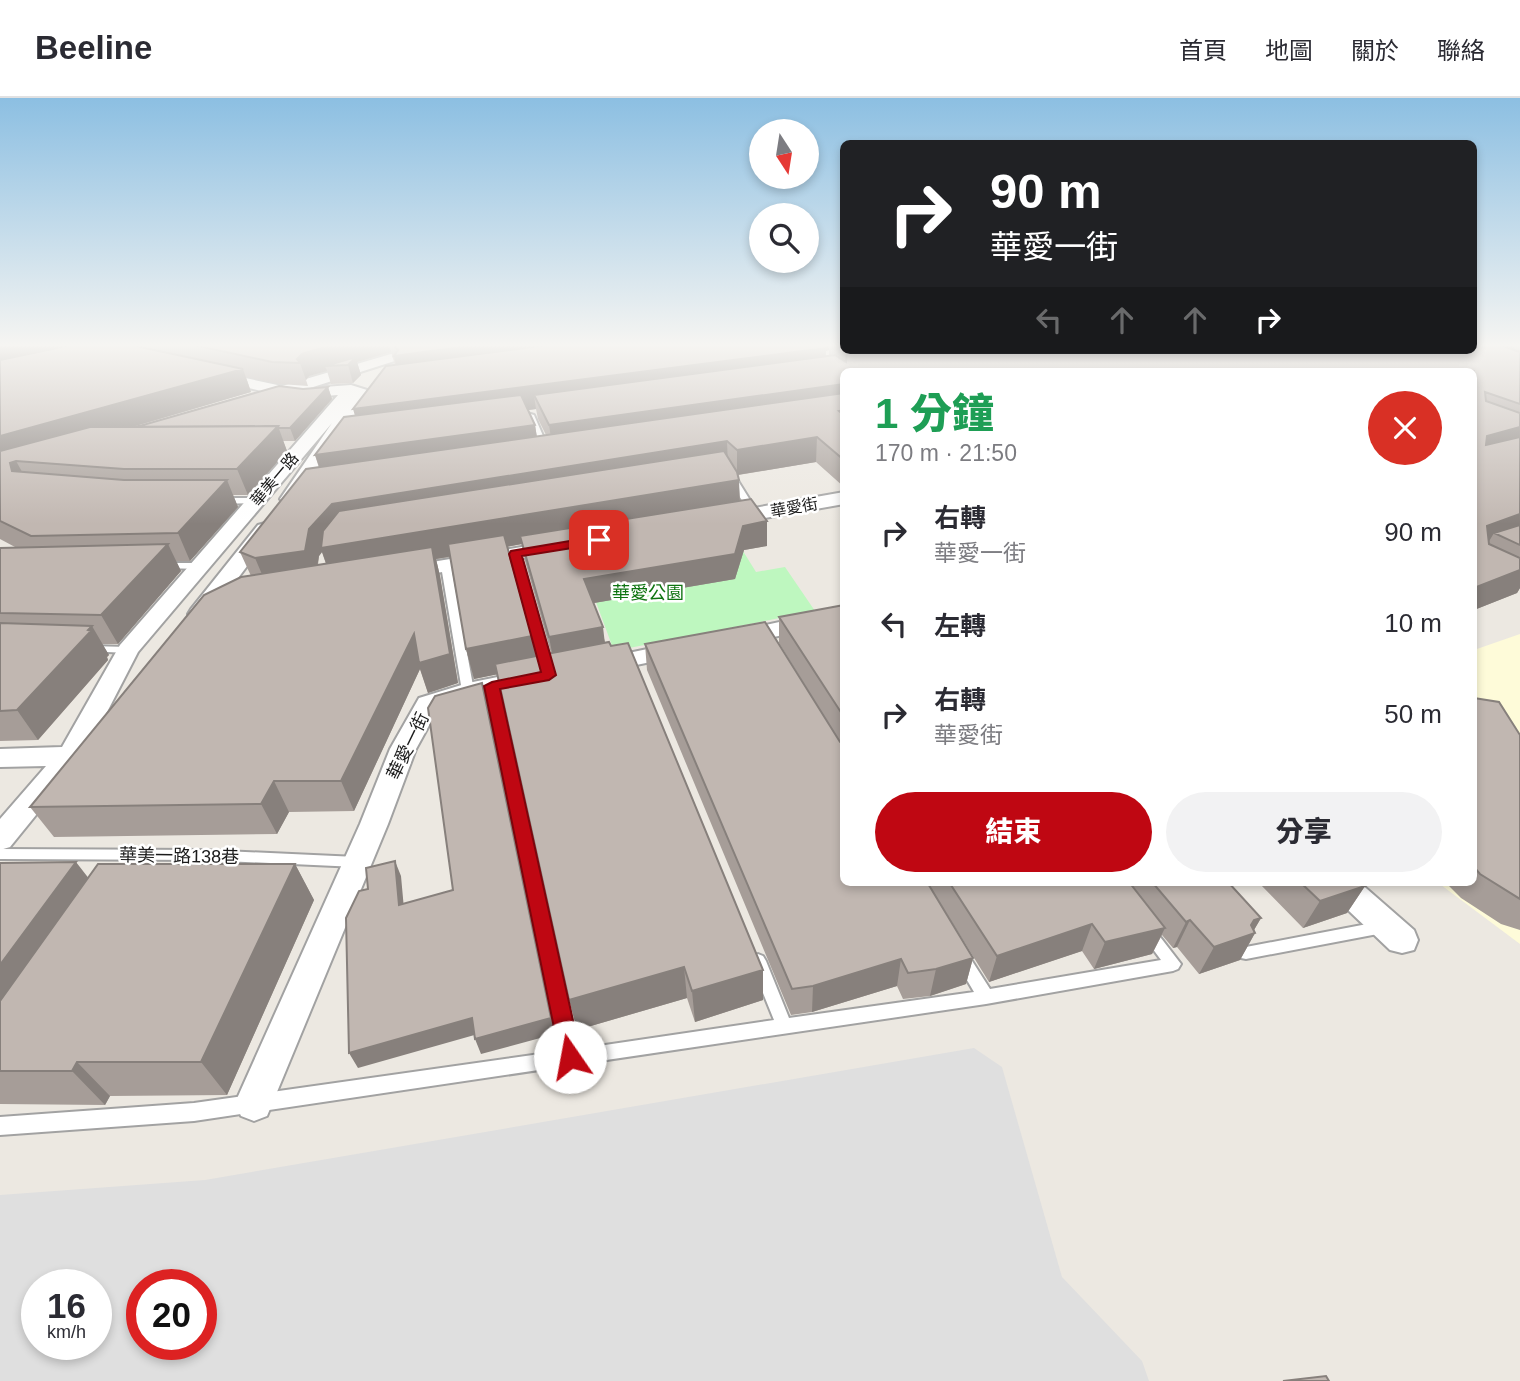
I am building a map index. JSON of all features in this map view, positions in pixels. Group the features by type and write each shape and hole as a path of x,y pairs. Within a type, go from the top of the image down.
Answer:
{"street":[{"name":"華美一路","path":"70,757 128,650 203,566 256,501 295,446 341,404"},
{"name":"華美一路","path":"191,626 207,603 300,492 355,404"},
{"name":"華愛街","path":"703,523 840,499"},
{"path":"386,576 573,544"},
{"path":"207,603 232,600"},
{"name":"華愛一街","path":"254,1103 403,748 428,704 480,689 549,675 636,665 766,638 840,616"},
{"name":"華美一路","path":"0,839 70,757 119,708"},
{"path":"0,758 70,757"},
{"path":"1343,886 1395,933"}],"lane":[{"path":"516,417 543,413"},
{"path":"530,415 548,456"},
{"path":"537,457 561,454"},
{"path":"728,472 755,514"},
{"path":"203,501 256,501"},
{"path":"515,554 549,675"},
{"path":"446,565 480,689 570,1057"},
{"path":"148,567 203,566"},
{"path":"77,649 128,650"},
{"name":"華美一路138巷","path":"0,854 140,860 357,862"},
{"path":"0,1126 194,1112 986,997 1173,964 1140,923"},
{"path":"1246,953 1395,933"},
{"path":"951,939 986,997"},
{"path":"753,950 784,1026"}],"shaded area":[{"path":"1520,634 1520,944 1442,886 1477,886 1477,649"},
{"path":"974,1048 1002,1067 1062,1277 1142,1361 1149,1381 0,1381 0,1195 205,1180"}],"green space":[{"name":"華愛公園","path":"728,527 756,572 785,567 815,611 614,651 578,553"}],"building":[{"path":"0,404 117,404 0,436"},
{"path":"217,404 312,404 290,428 136,427"},
{"path":"357,404 393,404 353,409"},
{"path":"450,404 525,404 535,425 315,455 344,417"},
{"path":"538,404 701,404 549,425"},
{"path":"767,404 840,404 840,457 817,437 737,450 727,441 332,504 309,529 305,551 255,558 240,552 306,469"},
{"path":"1477,404 1494,404 1520,413 1520,427 1487,436 1486,445 1520,437 1520,514 1487,526 1489,544 1520,558 1520,570 1477,587"},
{"path":"278,426 237,469 124,469 16,461 10,463 12,471 124,480 227,480 178,533 31,536 0,521 0,451 90,427"},
{"path":"724,451 739,480 321,548 323,531 339,511"},
{"path":"751,499 767,521 743,526 735,554 584,579 603,627 549,637 520,536"},
{"path":"1520,525 1520,545 1494,533"},
{"path":"504,535 532,636 466,649 448,544"},
{"path":"168,544 101,615 0,613 0,548"},
{"path":"432,547 450,654 419,663 414,634 341,781 274,781 261,804 30,807 204,595 241,577"},
{"path":"840,606 840,711 779,617"},
{"path":"765,622 840,742 840,886 929,886 973,958 936,969 908,973 901,959 813,986 792,989 645,644"},
{"path":"0,623 92,626 88,630 91,631 17,710 0,711"},
{"path":"609,642 611,646 628,643 763,970 692,991 684,967 569,1000 495,664"},
{"path":"482,683 551,1018 475,1039 472,1018 349,1053 346,918 359,891 368,889 366,868 395,861 399,905 453,890 428,708 435,696"},
{"path":"1477,698 1499,702 1520,735 1520,899 1477,870"},
{"path":"76,862 0,965 0,863"},
{"path":"98,864 295,864 201,1062 77,1062 72,1071 0,1071 0,1001"},
{"path":"952,886 1132,886 1165,928 1105,942 1092,924 997,956"},
{"path":"1155,886 1232,886 1261,918 1254,920 1251,925 1255,933 1214,947 1190,920 1186,922"},
{"path":"1304,886 1365,886 1320,901"},
{"path":"1326,1376 1329,1381 1283,1381"}],"route":[{"path":"570,1057 492,686 549,675 515,554 599,540"}]}
